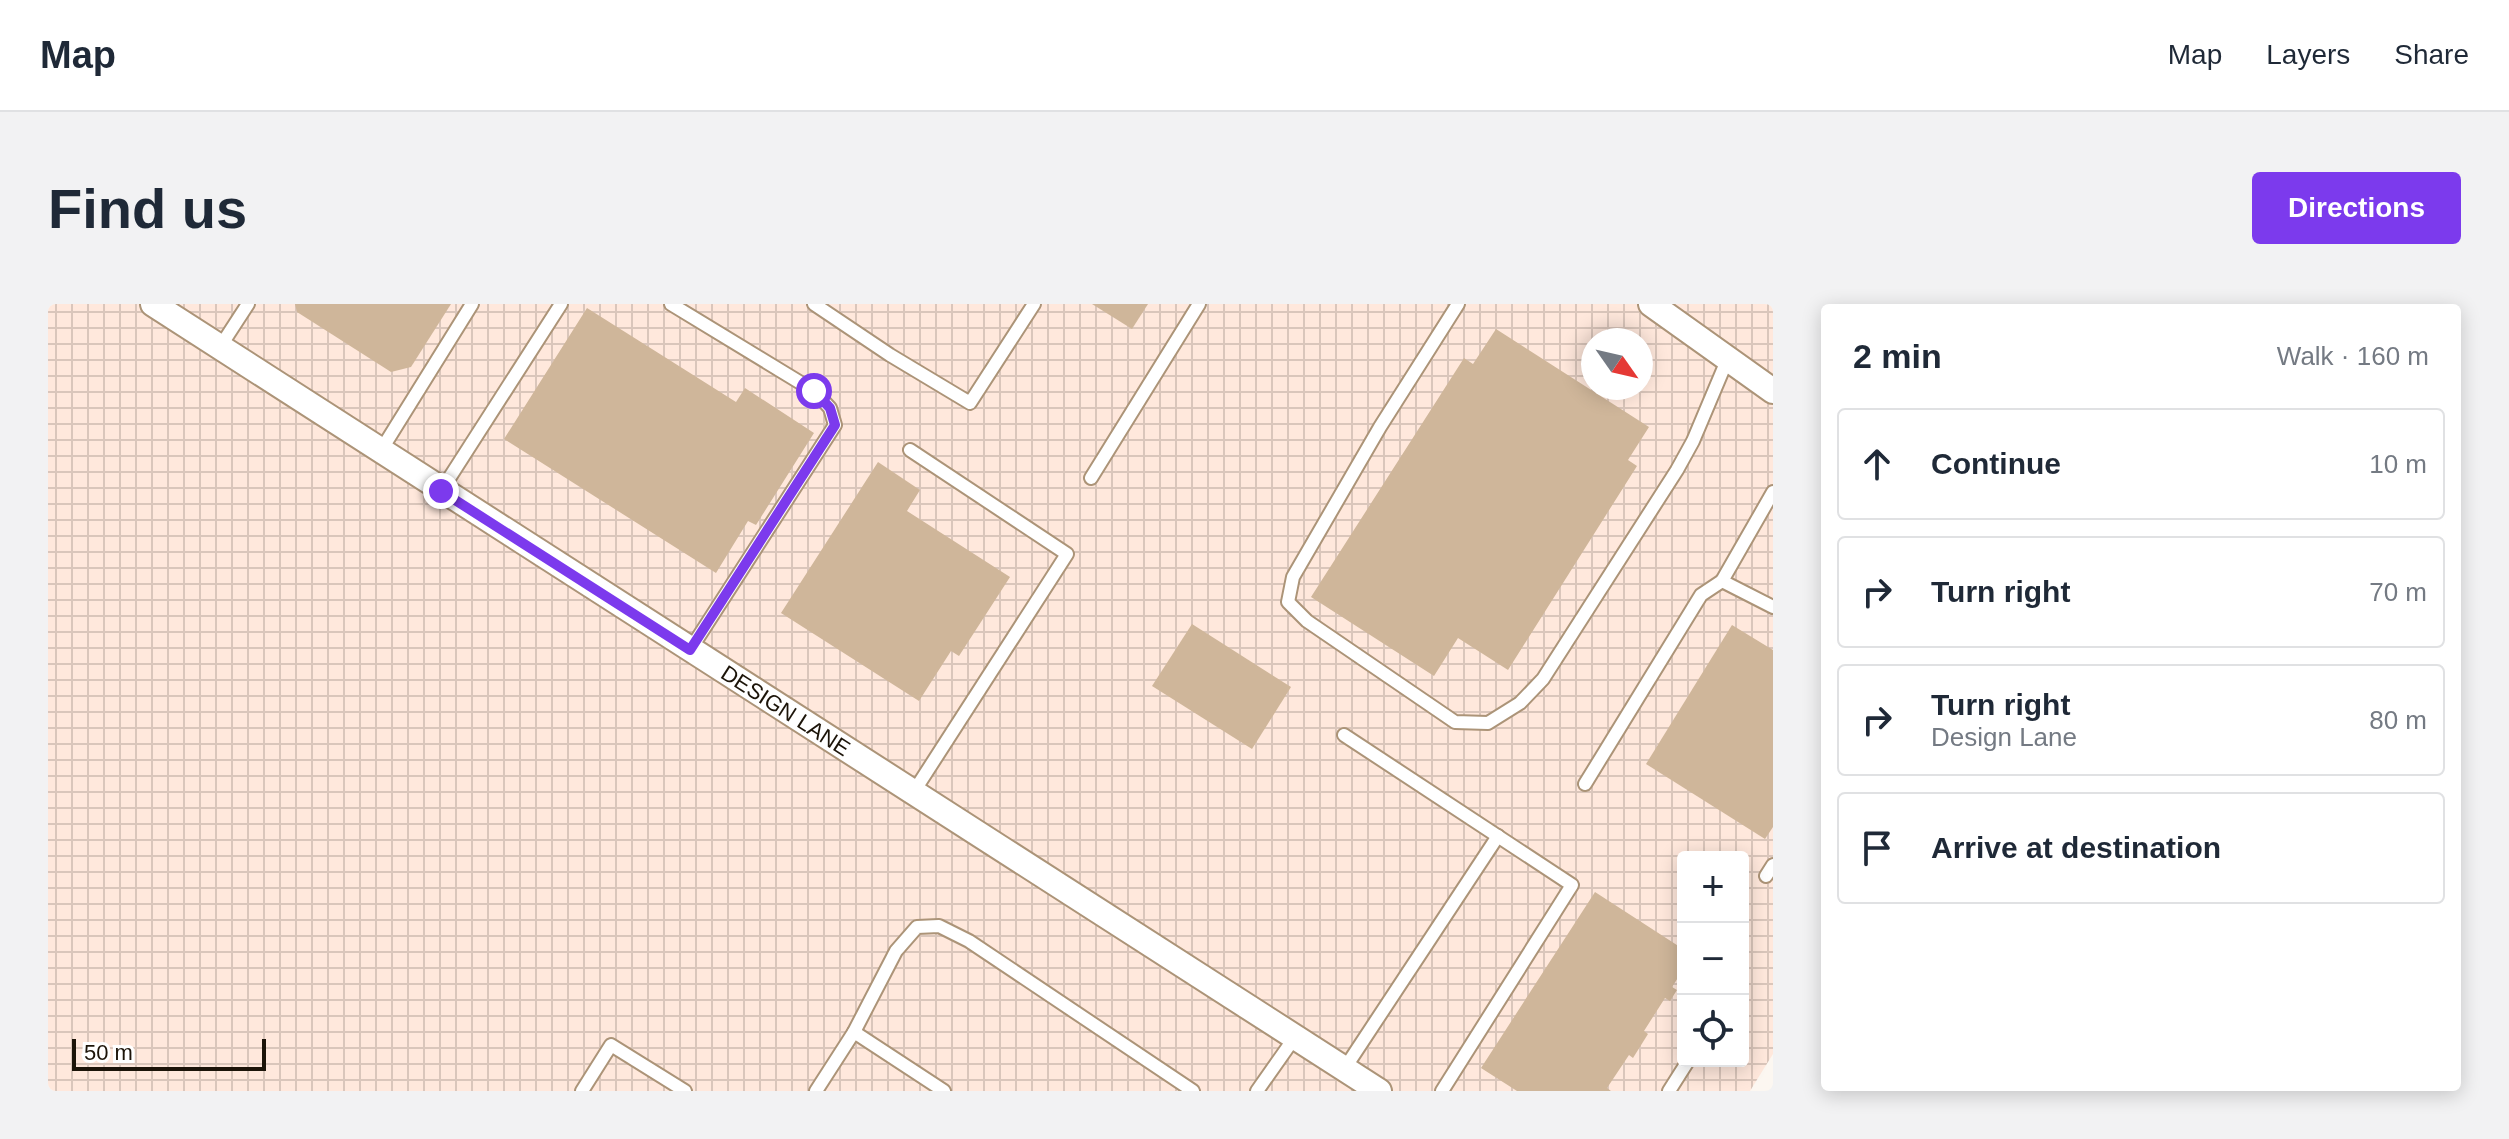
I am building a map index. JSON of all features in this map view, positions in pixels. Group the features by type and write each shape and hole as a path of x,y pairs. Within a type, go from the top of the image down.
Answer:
{"street":[{"name":"DESIGN LANE","path":"154,304 1379,1091"},
{"path":"1653,304 1773,391"}],"lane":[{"path":"220,347 248,304"},
{"path":"380,452 472,304"},
{"path":"441,491 561,304"},
{"path":"671,304 814,391 830,408 835,425 690,650"},
{"path":"814,304 970,403 1034,304"},
{"path":"1091,478 1199,304"},
{"path":"1458,304 1380,427 1293,577 1288,602 1307,621 1455,722 1488,723 1520,703 1543,679 1677,470 1693,441 1728,358"},
{"path":"910,450 1067,554 913,793"},
{"path":"1585,784 1701,595 1722,581 1773,492"},
{"path":"1722,581 1773,607"},
{"path":"1344,735 1572,885 1442,1091"},
{"path":"1345,1068 1498,836"},
{"path":"816,1091 854,1032 896,951 917,927 939,926 969,941 1193,1091"},
{"path":"854,1032 944,1091"},
{"path":"1257,1091 1295,1037"},
{"path":"582,1091 611,1045 685,1091"},
{"path":"1669,1091 1684,1067"}],"shaded area":[{"path":"48,304 1773,304 1773,1054 1750,1091 48,1091"}],"building":[{"path":"295,304 451,304 411,367 391,372 297,312"},
{"path":"1092,304 1148,304 1132,329"},
{"path":"587,308 736,402 745,388 814,433 756,525 748,521 716,573 504,439"},
{"path":"1496,329 1581,383 1581,400 1607,400 1649,427 1628,460 1637,466 1508,670 1458,638 1434,676 1311,597 1464,358 1473,364"},
{"path":"878,462 920,490 907,511 1010,577 959,656 951,651 919,701 781,613"},
{"path":"1192,624 1291,687 1252,749 1152,686"},
{"path":"1732,625 1773,650 1773,827 1765,839 1646,764"},
{"path":"1595,892 1677,945 1677,979 1672,987 1677,990 1670,1001 1665,998 1644,1031 1648,1034 1633,1058 1629,1055 1607,1088 1611,1091 1517,1091 1481,1068"}],"route":[{"path":"441,491 690,650 835,425 830,408 814,391"}]}
